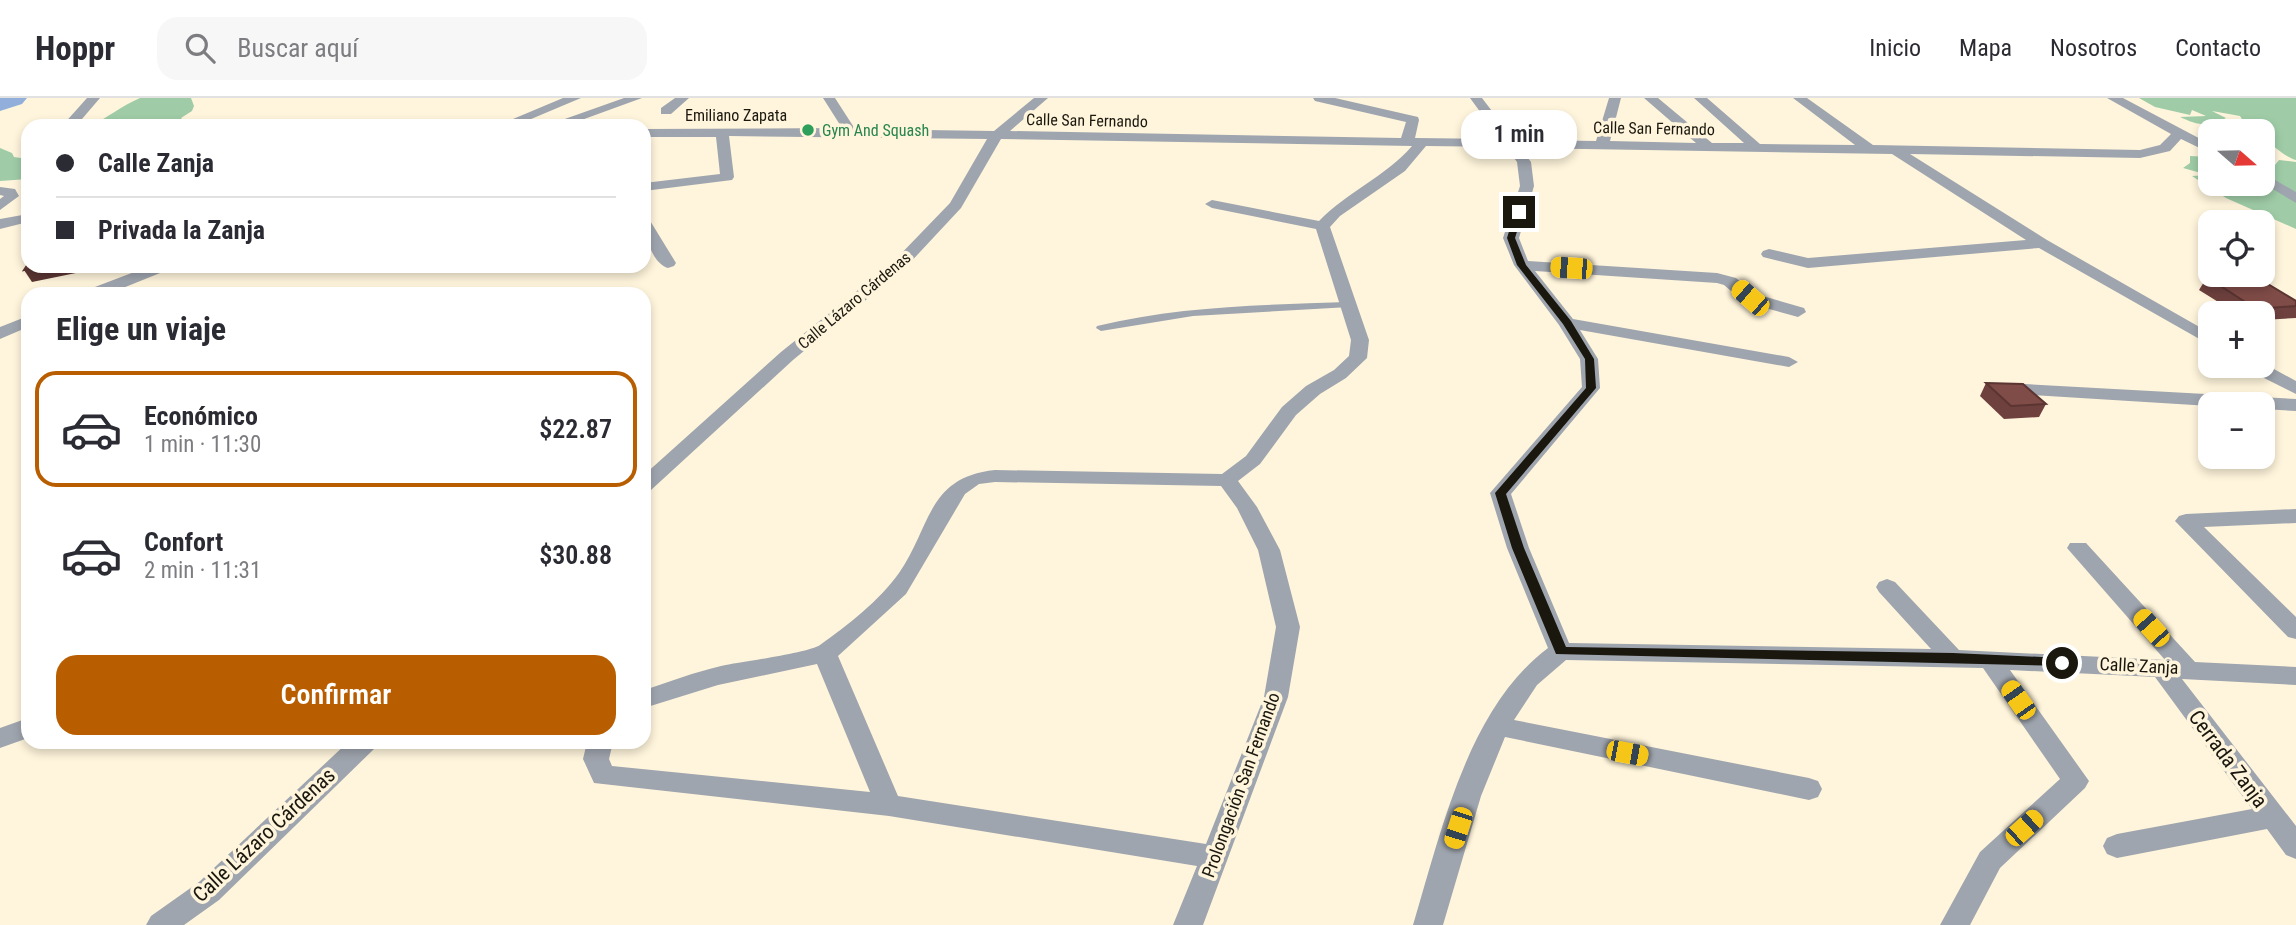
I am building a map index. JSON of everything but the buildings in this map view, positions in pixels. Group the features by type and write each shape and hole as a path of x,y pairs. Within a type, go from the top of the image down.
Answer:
{"street":[{"path":"75,119 94,98"},
{"path":"519,119 575,98"},
{"path":"573,119 636,98"},
{"path":"666,111 683,98"},
{"path":"829,98 851,133"},
{"name":"Calle Lázaro Cárdenas","path":"651,480 787,356 900,264 956,205 995,137 1042,98"},
{"path":"1319,98 1413,120 1415,141 1400,168 1335,213 1322,226"},
{"path":"1428,925 1465,808 1496,726 1529,677 1561,651 1518,548 1500,493 1591,388 1590,359 1567,323 1522,265 1511,238 1527,186 1524,162 1476,98"},
{"path":"1603,144 1602,133 1616,110 1615,98"},
{"path":"1650,98 1708,146"},
{"path":"1700,98 1757,148"},
{"path":"1799,98 1870,150"},
{"path":"2113,98 2198,143"},
{"name":"Emiliano Zapata","path":"651,133 851,133 995,137"},
{"path":"651,186 727,177 722,133"},
{"name":"Calle San Fernando","path":"995,137 1415,141 1896,152 2140,154 2165,148 2179,133"},
{"path":"1896,152 2042,243 2198,333"},
{"path":"2275,185 2296,199"},
{"path":"0,191 10,192 12,196 0,206"},
{"path":"1212,204 1322,226"},
{"path":"0,224 21,220"},
{"path":"651,697 717,676 825,654 899,589 920,558 955,492 970,480 995,475 1227,480 1253,460 1289,411 1358,358 1360,340 1322,226"},
{"path":"651,234 668,263"},
{"path":"1769,254 1808,263 2042,243"},
{"path":"1522,265 1717,278 1730,281 1750,298 1798,312"},
{"path":"111,287 146,273"},
{"path":"1567,323 1788,362"},
{"path":"0,334 21,324"},
{"path":"2275,377 2296,388"},
{"path":"1992,388 2296,405"},
{"name":"Prolongación San Fernando","path":"1188,925 1276,697 1288,627 1269,550 1247,507 1227,480"},
{"path":"2296,516 2186,521 2296,631"},
{"path":"2078,548 2187,668"},
{"path":"1887,587 1953,658"},
{"name":"Calle Zanja","path":"1561,651 1989,659 2296,676"},
{"path":"825,654 889,805"},
{"path":"1955,925 1990,860 2076,781 1989,659"},
{"name":"Cerrada Zanja","path":"2160,667 2296,847"},
{"path":"1496,726 1809,789"},
{"path":"0,738 21,730"},
{"name":"Calle Lázaro Cárdenas","path":"161,925 209,891 358,749"},
{"path":"598,749 596,759 603,776 889,805 1216,856"},
{"name":"Cerrada Zanja","path":"2117,846 2271,817"}],"lane":[{"path":"1101,328 1150,316 1198,311 1347,305"}],"green space":[{"path":"140,98 191,98 194,106 182,119 103,119"},
{"path":"2139,98 2296,98 2296,160 2275,148 2275,119 2242,119 2240,116 2212,111 2226,118 2198,119 2197,123 2180,117 2206,116 2192,110 2190,115 2155,107"},
{"path":"0,148 12,153 14,157 21,158 21,180 0,181"},
{"path":"2190,156 2198,156 2198,172 2183,168 2190,163"},
{"path":"2279,160 2296,162 2296,229 2275,220 2275,210 2253,210 2223,196 2275,196 2275,165"}],"waterway":[{"path":"0,102 12,98"}],"place":[{"name":"Gym And Squash","path":"808,130"}],"route":[{"path":"1519,212 1511,238 1522,265 1567,323 1590,359 1591,388 1500,493 1518,548 1561,651 1953,658 2062,663"}]}
